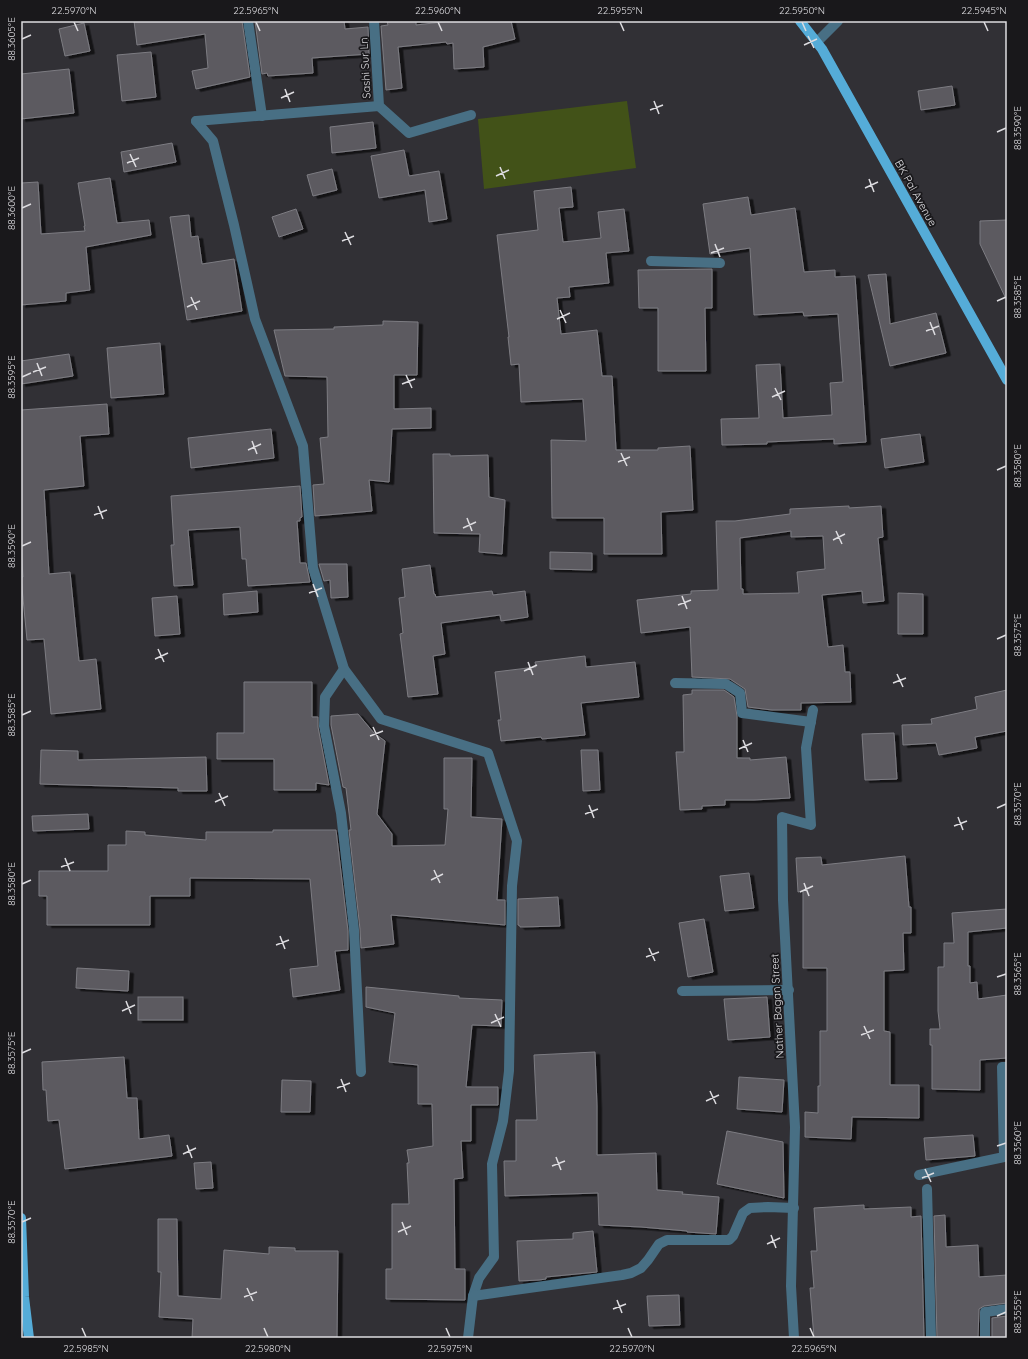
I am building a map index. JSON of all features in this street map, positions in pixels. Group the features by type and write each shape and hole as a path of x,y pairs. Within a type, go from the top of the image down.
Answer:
{"main road":[{"name":"BK Pal Avenue","path":"800,21 822,49 1007,380"},
{"path":"21,1218 22,1297 29,1338"}],"street":[{"path":"248,21 262,116"},
{"name":"Sashi Sur Ln","path":"374,21 379,106 409,133 471,115"},
{"path":"817,42 838,21"},
{"path":"379,106 196,121 213,141 255,319 303,446 313,568 344,669 381,719 488,753 517,841 512,886 509,1071 503,1121 492,1164 494,1257 479,1278 473,1296 468,1338"},
{"path":"651,261 720,263"},
{"path":"344,669 325,697 324,726 341,813 354,930 361,1072"},
{"path":"675,683 726,684 740,693 742,713 811,722"},
{"name":"Nather Bagan Street","path":"794,1338 791,1286 795,1127 789,990 783,900 782,817 811,824 806,748 813,710"},
{"path":"682,991 789,990"},
{"path":"919,1175 1004,1157 1002,1067 1007,1067"},
{"path":"927,1189 931,1338"},
{"path":"473,1296 631,1273 641,1268 659,1244 667,1240 729,1240 733,1236 743,1213 750,1208 794,1208"},
{"path":"985,1338 985,1312 1007,1309"}],"green space":[{"path":"627,101 636,168 484,189 478,119"}],"building":[{"path":"134,21 242,21 250,77 196,89 192,71 208,68 205,34 137,45"},
{"path":"255,21 344,21 345,29 368,27 369,54 312,58 313,73 268,76 267,73 262,74"},
{"path":"387,21 416,21 416,25 451,21 511,21 515,39 483,47 484,67 454,69 453,43 447,44 446,42 398,47 402,88 386,90 381,26 388,25"},
{"path":"84,23 90,51 65,56 59,29"},
{"path":"151,52 156,97 122,101 117,55"},
{"path":"69,69 74,113 21,119 21,74"},
{"path":"952,86 955,105 921,110 918,91"},
{"path":"373,122 376,148 332,153 330,127"},
{"path":"172,143 176,162 124,172 121,152"},
{"path":"404,150 409,176 439,171 447,219 429,222 425,190 379,198 371,156"},
{"path":"332,169 337,190 313,196 307,175"},
{"path":"110,178 117,223 149,220 151,235 86,247 90,290 66,293 66,301 21,305 21,183 38,182 41,234 85,231 78,183"},
{"path":"571,187 573,207 559,208 563,242 601,238 598,212 624,209 629,251 606,253 609,283 569,287 570,297 557,298 561,334 597,330 602,376 612,376 616,450 658,450 658,448 690,446 693,510 661,512 662,554 604,554 604,518 552,518 551,440 586,441 583,399 521,402 519,364 511,365 497,235 538,230 534,191"},
{"path":"748,197 751,215 795,208 804,272 835,270 835,277 855,276 866,442 834,444 834,439 767,442 767,444 722,445 721,419 759,418 756,365 780,364 783,418 832,415 830,383 843,382 838,314 804,316 803,312 754,315 750,248 710,254 703,204"},
{"path":"296,209 303,229 279,237 272,217"},
{"path":"189,215 191,237 198,236 202,264 234,259 242,311 187,320 170,217"},
{"path":"1007,220 1007,301 980,244 980,221"},
{"path":"712,269 712,308 705,308 706,371 658,371 658,308 639,308 638,270"},
{"path":"886,274 890,324 936,313 946,353 890,366 868,275"},
{"path":"383,321 418,322 417,375 394,375 394,409 431,408 431,428 392,429 389,482 369,480 372,511 315,516 313,485 324,484 320,438 328,437 327,377 285,376 274,330 334,329 334,327 383,325"},
{"path":"160,343 164,394 111,398 107,348"},
{"path":"69,354 73,376 21,384 21,361"},
{"path":"107,404 109,434 80,436 84,486 44,490 49,574 70,572 79,661 96,659 101,709 51,714 44,639 27,640 21,577 23,577 21,545 21,410"},
{"path":"271,429 274,458 191,468 188,438"},
{"path":"920,434 924,462 885,468 881,439"},
{"path":"433,454 450,454 450,456 488,455 489,497 505,500 502,554 479,552 480,534 434,533"},
{"path":"300,486 302,517 300,518 300,521 297,521 300,563 306,563 310,582 248,586 246,559 242,559 240,527 188,530 193,585 174,586 171,545 174,545 171,496"},
{"path":"881,506 883,537 878,538 884,601 863,603 862,591 822,595 828,647 843,645 845,672 850,672 851,702 801,703 801,710 772,710 748,707 745,689 730,679 692,677 690,627 641,633 637,600 691,594 691,591 718,590 716,521 735,521 790,514 790,509","holes":["791,531 791,537 823,536 825,569 797,572 799,593 743,594 743,589 741,589 740,538"]},
{"path":"550,552 592,553 592,570 550,569"},
{"path":"319,564 347,564 348,597 331,598 330,580 324,581"},
{"path":"430,565 434,594 436,597 492,591 493,595 525,591 528,617 501,621 500,615 441,623 445,654 433,656 438,694 408,697 400,634 403,633 399,598 405,597 402,569"},
{"path":"257,591 258,612 224,615 223,594"},
{"path":"898,593 923,594 923,634 898,634"},
{"path":"177,596 180,634 155,636 152,598"},
{"path":"585,656 586,667 635,662 639,697 581,703 585,735 501,741 498,720 501,720 495,672 536,667 535,662"},
{"path":"244,682 312,682 312,717 318,717 318,727 329,785 316,783 316,790 274,790 274,759 217,759 217,733 244,733"},
{"path":"692,690 724,690 734,697 737,716 737,758 750,758 750,760 786,757 790,798 725,800 725,805 702,806 702,809 680,810 676,752 684,752 683,695 692,694"},
{"path":"1007,690 1007,731 975,737 977,748 939,755 936,743 903,745 902,725 932,724 931,719 977,709 975,697"},
{"path":"358,714 374,733 385,741 377,814 392,834 392,846 445,845 448,809 444,809 444,758 472,758 471,817 502,819 497,900 505,900 505,925 391,915 394,944 361,948 346,788 343,787 331,725 331,716"},
{"path":"894,733 897,779 865,780 862,734"},
{"path":"41,750 78,751 78,760 206,757 207,791 178,791 178,788 40,784"},
{"path":"581,750 598,750 600,790 583,791"},
{"path":"88,814 89,829 33,831 32,816"},
{"path":"273,830 336,830 348,931 348,950 335,951 340,990 293,997 290,969 318,966 310,879 190,878 190,896 150,896 150,925 47,925 47,896 39,896 39,871 108,871 108,845 126,845 126,831 145,832 145,835 206,840 206,832 273,832"},
{"path":"905,856 909,907 911,907 911,933 903,933 904,970 884,971 884,1031 890,1032 890,1085 919,1085 919,1118 852,1117 851,1139 805,1137 805,1112 818,1113 818,1086 820,1086 820,1031 827,1031 827,968 803,968 803,891 798,892 796,858 821,857 822,865"},
{"path":"749,873 754,908 725,911 720,876"},
{"path":"558,897 560,926 520,927 518,925 518,899"},
{"path":"1007,909 1007,928 968,932 968,966 970,966 970,983 977,982 978,999 1007,995 1007,1058 980,1060 980,1090 932,1089 932,1045 930,1045 930,1029 940,1029 938,1011 938,967 944,967 944,943 954,943 952,913"},
{"path":"704,919 713,972 688,977 679,923"},
{"path":"77,968 129,971 128,991 76,988"},
{"path":"366,987 459,996 459,998 502,1000 501,1026 472,1025 466,1087 498,1087 498,1105 471,1105 471,1141 461,1141 463,1178 454,1179 455,1269 465,1269 465,1300 386,1299 386,1269 392,1269 392,1204 409,1204 407,1163 409,1163 407,1150 433,1146 432,1104 418,1104 418,1065 389,1062 395,1013 366,1007"},
{"path":"138,997 183,997 183,1020 138,1020"},
{"path":"767,997 770,1037 728,1040 724,999"},
{"path":"595,1052 597,1155 656,1153 657,1190 719,1197 716,1234 641,1227 599,1225 598,1193 505,1196 504,1161 516,1161 516,1120 537,1120 534,1055"},
{"path":"124,1057 127,1098 137,1098 139,1139 169,1135 172,1156 65,1169 59,1120 48,1121 46,1090 43,1090 42,1062"},
{"path":"739,1077 784,1080 782,1112 737,1109"},
{"path":"282,1080 311,1081 310,1112 281,1112"},
{"path":"727,1131 783,1142 784,1198 717,1184"},
{"path":"973,1135 975,1156 926,1160 924,1138"},
{"path":"211,1162 213,1188 196,1189 194,1163"},
{"path":"864,1205 864,1209 911,1207 911,1217 921,1216 924,1338 814,1338 810,1288 814,1288 811,1251 817,1251 814,1208"},
{"path":"945,1215 946,1247 978,1245 979,1277 1007,1275 1007,1303 984,1306 979,1309 978,1338 937,1338 934,1216"},
{"path":"158,1219 177,1219 178,1296 221,1299 224,1250 269,1254 269,1247 295,1248 295,1251 338,1251 337,1338 192,1338 193,1319 159,1317 161,1272 158,1272"},
{"path":"593,1231 597,1272 546,1277 546,1279 539,1280 519,1281 517,1241 573,1239 573,1233"},
{"path":"679,1295 680,1325 649,1326 647,1296"},
{"path":"1007,1316 1007,1338 992,1338 992,1318"}]}
